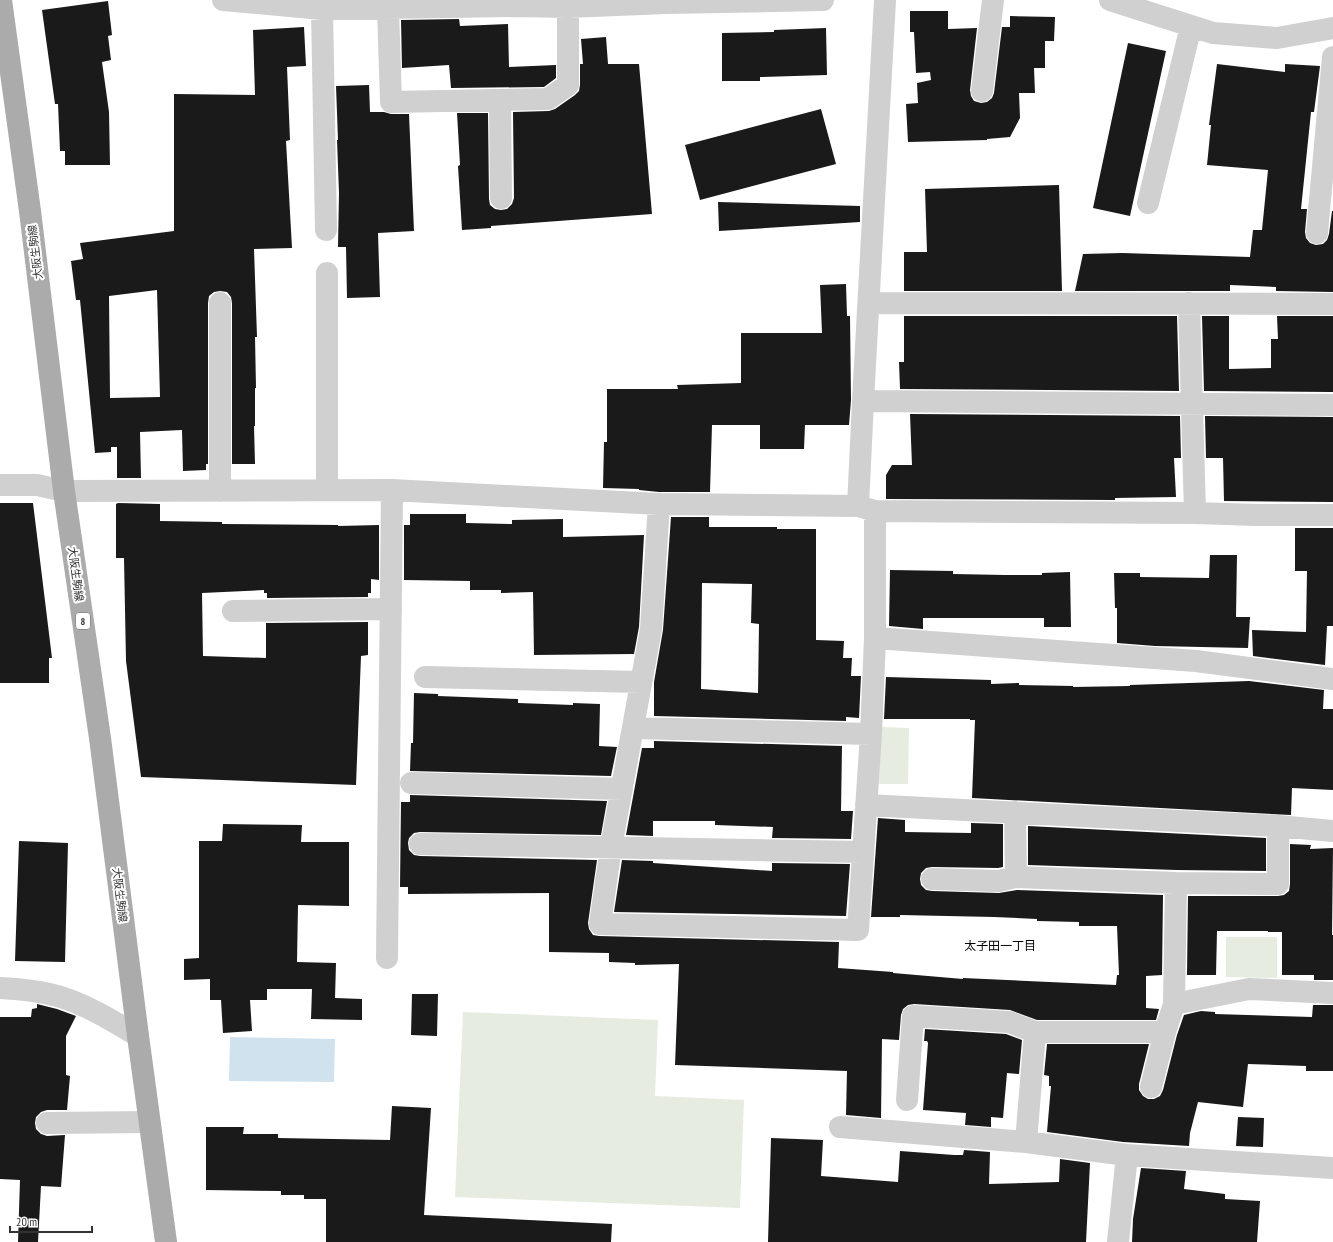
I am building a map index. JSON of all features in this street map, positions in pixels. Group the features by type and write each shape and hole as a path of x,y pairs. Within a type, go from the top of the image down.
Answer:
{"main road":[{"name":"大阪生駒線","path":"1,0 30,211 64,491 100,738 149,1122 166,1242"}],"street":[{"path":"223,0 388,9 416,4 516,3 568,7 666,2 823,0"},
{"path":"659,504 651,629 611,847 600,924 858,930 875,638 867,508 863,401 885,0"},
{"path":"982,91 993,0"},
{"path":"1110,0 1213,33 1278,38 1333,28"},
{"path":"314,5 326,230"},
{"path":"388,9 391,102 548,99 568,85 568,7"},
{"path":"1148,203 1191,26"},
{"path":"1316,233 1326,199 1333,57"},
{"path":"500,100 501,198"},
{"path":"327,273 327,490"},
{"path":"220,303 220,491"},
{"path":"869,303 1333,304"},
{"path":"1190,303 1194,512"},
{"path":"863,401 1333,405"},
{"path":"0,485 37,485 64,491 392,490 659,504 1194,512 1333,516"},
{"path":"387,958 392,490"},
{"path":"233,611 391,609"},
{"path":"875,638 1196,661 1333,679"},
{"path":"425,677 641,682"},
{"path":"633,728 870,734"},
{"path":"411,783 622,789"},
{"path":"866,805 1278,826 1333,831"},
{"path":"1016,812 1016,877"},
{"path":"932,878 999,881 1016,877 1176,883 1278,884 1278,826"},
{"path":"420,844 863,852"},
{"path":"1151,1087 1174,1004 1176,883"},
{"path":"0,988 25,989 61,997 100,1013 138,1036"},
{"path":"1174,1004 1249,989 1333,993"},
{"path":"907,1100 913,1016 1009,1022 1035,1032 1165,1032"},
{"path":"1026,1142 1035,1032"},
{"path":"47,1123 149,1122"},
{"path":"840,1127 1026,1142 1126,1155 1333,1168"},
{"path":"1118,1242 1126,1155"}],"shaded area":[{"path":"881,727 909,728 908,784 879,784"},
{"path":"1226,937 1277,937 1277,978 1226,977"},
{"path":"463,1012 658,1020 655,1096 744,1100 740,1208 455,1197"}],"water":[{"path":"230,1037 335,1039 334,1082 229,1081"}],"building":[{"path":"108,1 112,35 108,36 111,60 102,62 109,112 110,165 65,165 65,151 60,151 58,104 55,104 42,10"},
{"path":"910,11 948,11 948,29 977,28 970,90 974,101 981,103 987,102 992,98 994,93 1002,27 1010,27 1010,16 1055,17 1054,41 1045,41 1045,68 1034,68 1035,93 1019,93 1020,118 1010,137 987,140 908,142 906,104 918,103 917,83 931,80 930,72 916,73 914,32 910,32"},
{"path":"459,19 460,26 508,24 509,67 556,65 556,78 544,87 451,88 449,65 402,68 401,20"},
{"path":"304,27 306,66 287,67 290,140 286,141 292,248 254,249 257,337 255,337 255,464 232,464 232,303 231,297 227,292 220,291 214,292 209,296 208,303 208,464 206,464 206,470 183,471 182,430 140,432 141,478 117,478 117,447 111,447 111,452 95,453 80,300 76,300 71,261 83,259 80,243 174,231 174,94 255,95 253,30","holes":["157,290 160,397 110,398 109,296"]},
{"path":"826,28 827,75 760,77 760,81 722,81 722,33 774,32 774,30"},
{"path":"606,37 608,64 639,64 652,214 491,226 491,228 462,230 458,166 460,165 457,113 488,113 490,205 495,209 507,209 512,204 514,198 513,112 549,111 555,109 575,95 579,91 580,85 580,64 583,64 581,39"},
{"path":"1128,43 1166,51 1130,216 1093,208"},
{"path":"1217,64 1285,72 1285,64 1320,66 1314,112 1311,112 1301,209 1307,209 1305,232 1306,238 1310,243 1316,245 1323,244 1327,240 1333,211 1333,292 1276,291 1276,287 1230,285 1230,291 1075,291 1083,254 1122,253 1250,257 1253,230 1262,230 1268,170 1207,165 1211,125 1209,125"},
{"path":"369,85 370,112 409,114 414,231 378,233 380,297 347,298 346,247 338,247 339,193 336,86"},
{"path":"821,109 836,164 700,200 685,145"},
{"path":"1059,185 1062,291 904,291 904,252 927,252 925,189"},
{"path":"718,202 860,206 860,222 719,231"},
{"path":"846,284 847,316 850,316 851,400 849,425 805,425 804,449 760,449 760,425 712,425 710,492 659,492 639,489 603,488 604,442 607,442 607,389 678,389 677,385 741,383 741,333 822,333 820,285"},
{"path":"904,316 1177,316 1179,391 900,389 899,362 904,362"},
{"path":"1202,316 1229,316 1229,369 1271,368 1271,339 1278,339 1277,316 1333,316 1333,392 1204,391"},
{"path":"910,414 1180,416 1181,458 1174,458 1176,497 1115,498 1115,500 886,499 886,475 892,465 912,465"},
{"path":"1205,416 1333,417 1333,502 1224,501 1223,458 1206,458"},
{"path":"0,503 33,503 52,658 49,658 49,683 0,683"},
{"path":"116,504 160,504 160,521 222,522 222,524 338,526 379,525 379,580 371,579 371,593 368,593 368,597 267,598 267,593 264,593 264,590 202,593 203,656 266,658 266,623 368,622 368,655 361,656 356,785 141,777 126,661 124,558 116,558"},
{"path":"410,514 466,514 466,523 512,524 512,520 563,519 563,537 644,535 639,627 634,654 534,655 533,592 501,593 501,590 470,590 470,581 404,580 404,525 410,525"},
{"path":"671,517 709,517 709,527 777,527 777,529 816,529 816,640 844,641 843,658 852,658 851,676 861,676 859,718 846,717 846,721 654,716 654,682 663,630","holes":["702,583 752,584 751,623 759,624 758,693 701,689"]},
{"path":"1295,528 1333,528 1333,626 1327,626 1325,665 1253,656 1252,630 1306,632 1307,571 1295,571"},
{"path":"1210,555 1237,555 1236,617 1250,617 1248,648 1155,646 1117,643 1117,608 1115,608 1114,573 1140,573 1140,577 1209,578"},
{"path":"890,570 953,571 953,574 1005,575 1042,575 1042,573 1070,572 1071,627 1044,627 1044,618 923,618 923,629 889,626"},
{"path":"886,677 991,680 991,684 1019,683 1019,685 1073,687 1249,681 1324,690 1323,709 1333,709 1333,790 1292,788 1291,815 972,798 975,720 884,719"},
{"path":"414,693 438,694 438,696 518,699 518,703 573,705 573,703 600,704 599,746 617,747 611,776 410,771 411,743 413,743"},
{"path":"654,741 842,746 841,811 853,811 851,839 772,838 773,827 715,825 715,821 653,821 653,836 626,835 642,748 654,748"},
{"path":"410,795 607,801 601,835 420,832 414,833 409,838 408,843 409,850 414,855 420,856 597,860 588,923 589,929 593,935 839,942 838,968 963,979 1116,985 1117,975 1119,975 1117,926 1079,926 1079,922 1037,921 1037,919 994,917 900,915 900,917 871,917 878,818 905,820 905,832 971,833 971,823 1003,824 1003,867 926,868 921,873 921,885 926,890 932,891 999,893 1017,890 1163,895 1162,975 1146,976 1146,1008 1159,1009 1156,1020 1037,1020 1010,1010 914,1004 908,1005 903,1009 901,1015 899,1040 882,1039 881,1118 846,1115 847,1071 675,1065 679,964 635,965 635,963 609,962 609,953 549,952 549,893 408,894 408,887 400,887 401,802 410,802"},
{"path":"223,824 302,825 301,842 349,842 349,906 298,905 297,962 336,963 335,998 362,999 362,1020 311,1019 312,989 267,989 267,1000 250,1000 252,1031 223,1033 221,1000 210,1000 210,979 184,980 184,959 199,958 199,841 222,841"},
{"path":"1028,826 1266,838 1266,871 1176,870 1028,865"},
{"path":"19,841 68,843 65,962 15,961"},
{"path":"1290,844 1311,845 1310,849 1333,848 1333,980 1314,980 1314,975 1282,975 1282,932 1268,931 1217,931 1216,975 1187,975 1188,896 1284,895 1289,891 1290,884"},
{"path":"622,860 653,861 653,863 772,871 772,863 850,864 846,916 614,912"},
{"path":"412,994 438,994 437,1036 411,1035"},
{"path":"37,1004 76,1016 66,1036 66,1075 70,1076 67,1110 47,1110 41,1112 36,1117 35,1123 36,1129 41,1134 47,1136 65,1135 61,1187 41,1186 38,1242 18,1242 20,1180 0,1179 0,1017 31,1017 32,1009 37,1008"},
{"path":"1313,1005 1333,1005 1333,1071 1306,1071 1306,1066 1248,1064 1243,1107 1198,1102 1190,1133 1189,1146 1123,1142 1047,1132 1051,1086 1049,1086 1049,1076 1044,1075 1047,1044 1149,1044 1139,1084 1139,1090 1143,1096 1148,1099 1154,1099 1160,1096 1163,1090 1177,1035 1184,1015 1201,1011 1215,1012 1215,1014 1312,1017"},
{"path":"925,1029 1006,1034 1022,1040 1019,1074 1007,1073 1003,1118 991,1117 991,1127 965,1125 966,1113 923,1110 928,1043 927,1041 924,1041"},
{"path":"392,1106 431,1108 424,1215 612,1224 611,1242 326,1242 326,1199 304,1199 304,1195 281,1195 281,1191 206,1190 206,1127 244,1127 243,1134 278,1134 278,1138 390,1140"},
{"path":"1238,1117 1264,1118 1263,1147 1236,1146"},
{"path":"771,1138 823,1140 821,1176 898,1182 900,1151 954,1155 963,1155 964,1150 990,1152 989,1184 1059,1182 1060,1159 1090,1163 1086,1242 768,1242"},
{"path":"1141,1168 1186,1171 1184,1189 1225,1194 1225,1199 1260,1201 1257,1242 1132,1242 1133,1219"}],"district":[{"name":"太子田一丁目","path":"1000,945"}]}
